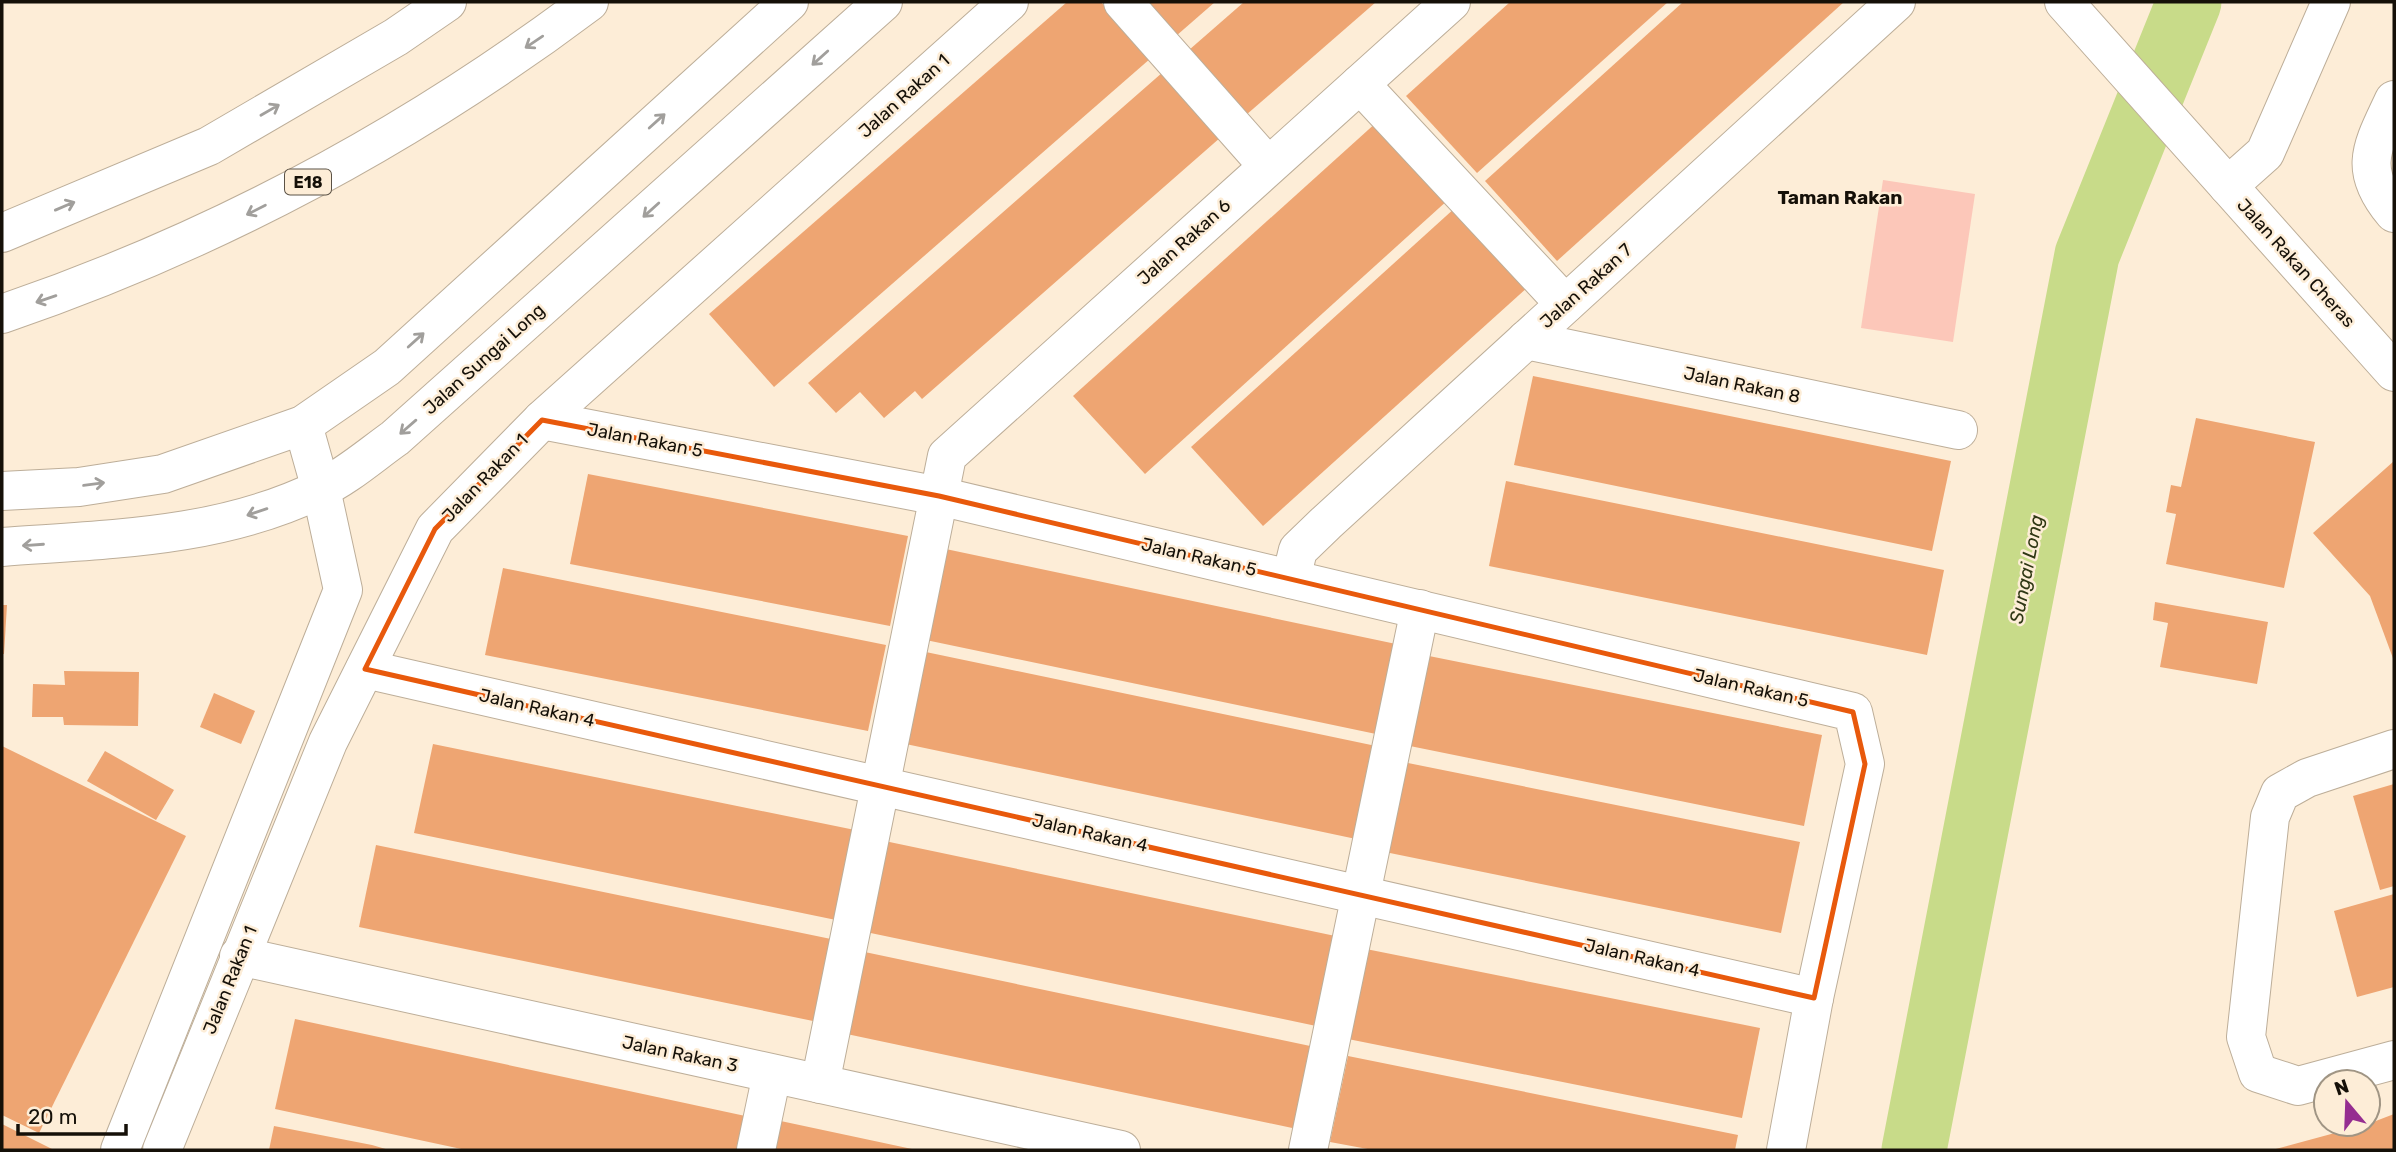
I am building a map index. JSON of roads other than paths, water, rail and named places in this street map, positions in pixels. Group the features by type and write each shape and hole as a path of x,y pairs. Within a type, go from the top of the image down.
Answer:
{"main road":[{"path":"2,233 209,146 396,37 447,2"},
{"name":"E18","path":"2,314 70,291 254,212 448,99 589,2"},
{"path":"2,491 79,487 163,474 303,425 387,367 789,2"},
{"name":"Jalan Sungai Long","path":"2,547 178,534 251,515 321,489 395,438 883,2"},
{"name":"Jalan Rakan 1","path":"162,1150 328,742 435,529 542,420 1009,2"},
{"path":"1123,2 1268,166"},
{"name":"Jalan Rakan 6","path":"820,1084 947,456 1451,2"},
{"name":"Jalan Rakan 7","path":"1291,579 1298,550 1896,2"},
{"name":"Jalan Rakan Cheras","path":"2064,2 2394,372"},
{"path":"2228,186 2265,153 2331,2"},
{"path":"1360,84 1565,304"},
{"path":"2394,100 2375,141 2370,169 2382,198 2394,213"},
{"name":"Jalan Rakan 8","path":"1526,340 1958,430"},
{"name":"Jalan Rakan 5","path":"542,420 939,496 1853,712 1865,764 1814,998"},
{"path":"120,1150 343,590 321,489 303,425"},
{"path":"1308,1150 1420,609"},
{"name":"Jalan Rakan 4","path":"365,669 1814,998"},
{"path":"2394,749 2307,778 2280,793 2270,817 2246,1037 2258,1073 2298,1086 2394,1060"},
{"name":"Jalan Rakan 3","path":"239,957 1121,1150"},
{"path":"1786,1150 1814,998"},
{"path":"756,1150 772,1074"}],"waterway":[{"name":"Sungai Long","path":"1914,1150 2087,255 2189,2"}],"district":[{"name":"Taman Rakan","path":"1840,197"}]}
